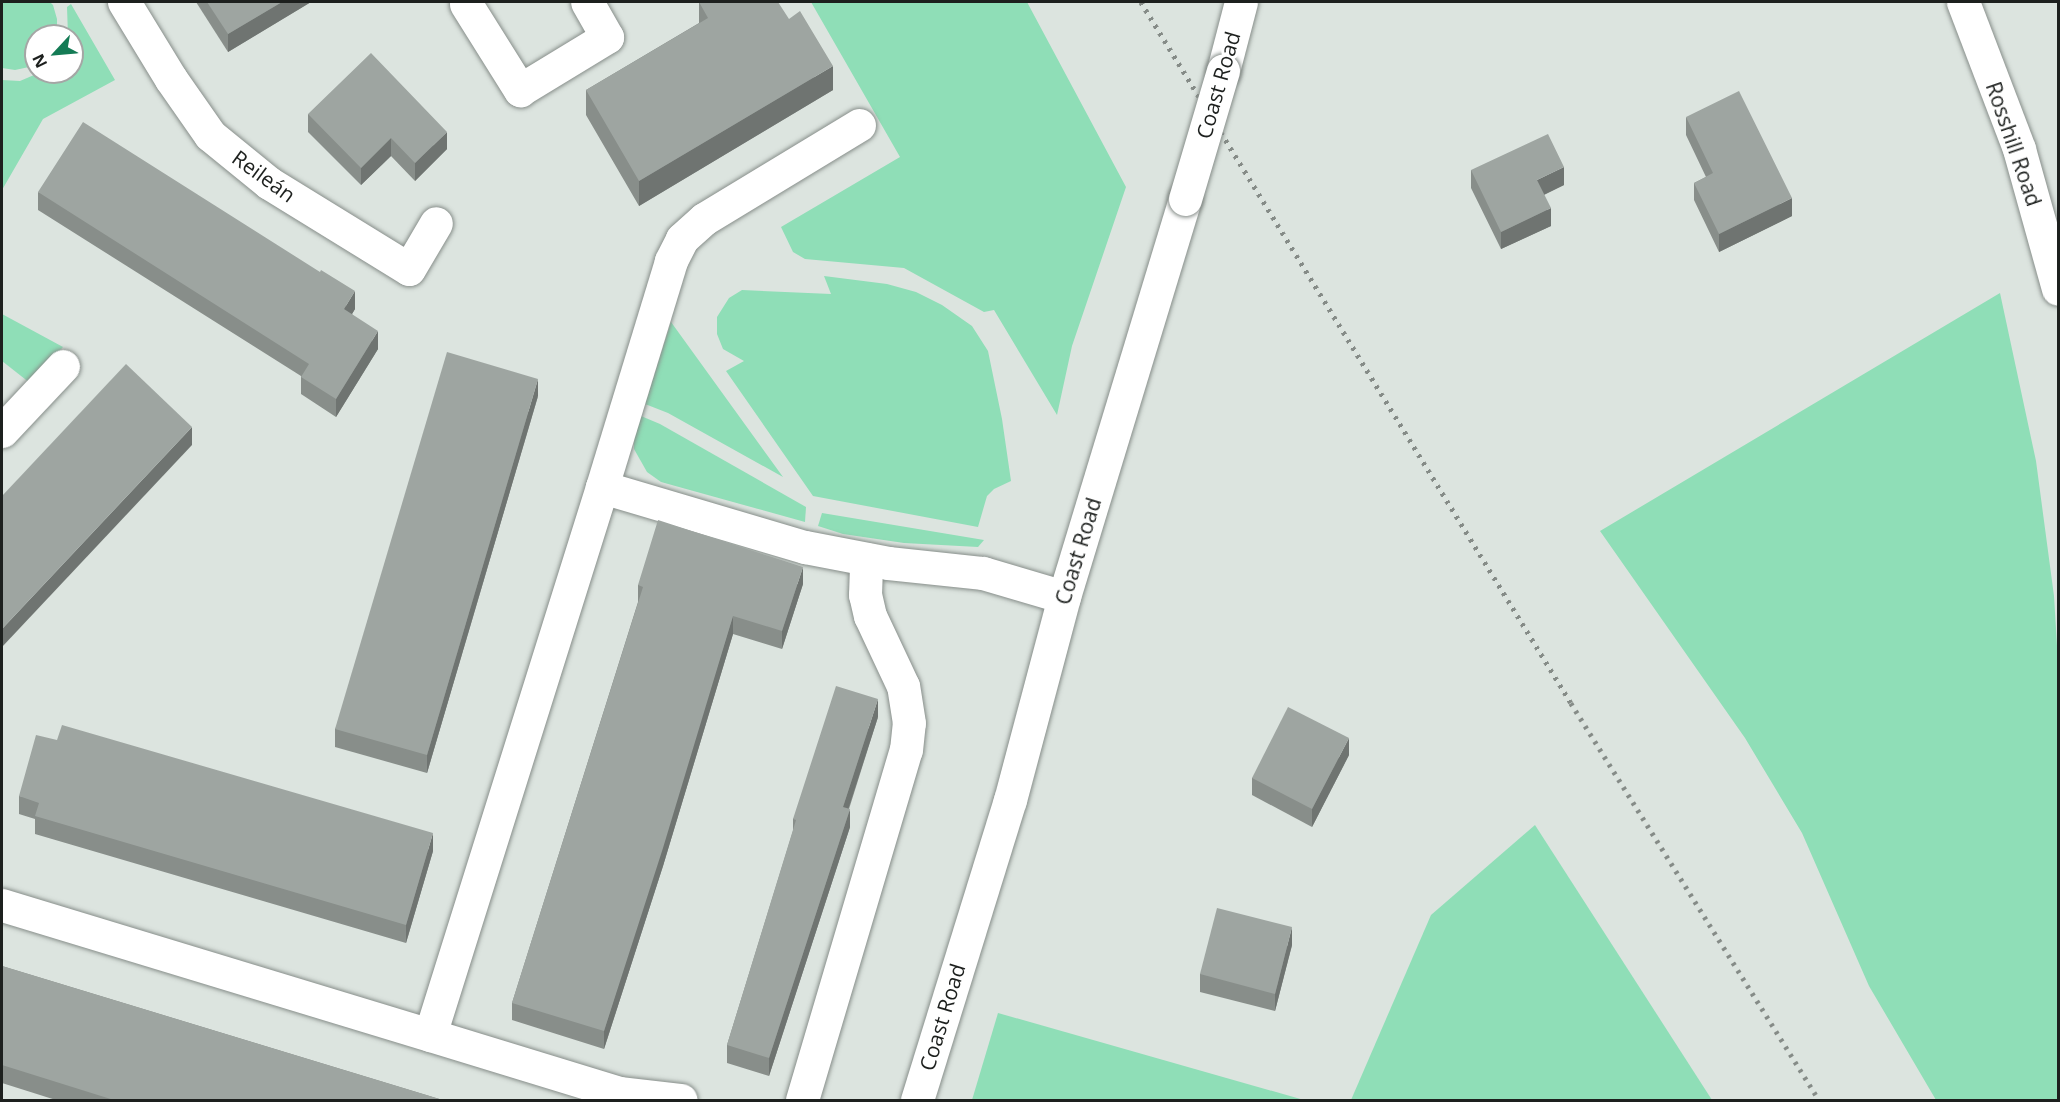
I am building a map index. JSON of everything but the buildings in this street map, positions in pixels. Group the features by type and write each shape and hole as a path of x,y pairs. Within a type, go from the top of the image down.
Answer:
{"street":[{"name":"Reileán","path":"124,2 171,79 210,135 269,183 410,269 436,223"},
{"path":"466,4 520,90 607,37 586,2"},
{"name":"Coast Road","path":"917,1101 1010,800 1064,597 1185,199 1241,2"},
{"name":"Rosshill Road","path":"1964,2 2019,149 2058,289"},
{"path":"430,1035 671,261 682,239 704,219 859,125"},
{"path":"2,431 63,366"},
{"path":"602,487 805,547 866,559 983,573 1064,597"},
{"path":"802,1101 906,750 909,723 903,686 870,616 865,595 866,559"},
{"path":"2,905 620,1093 681,1101"}],"green space":[{"path":"2,2 50,2 53,5 57,24 24,24 24,68 15,70 2,68"},
{"path":"811,2 1027,2 1126,187 1072,346 1057,415 994,310 984,312 904,268 805,259 793,252 781,227 900,157"},
{"path":"71,4 83,24 68,24 67,7"},
{"path":"84,26 115,80 43,119 2,190 2,80 24,79 24,84 84,84"},
{"path":"824,276 887,284 916,292 942,305 972,326 988,351 1002,419 1011,481 994,489 987,496 978,527 813,496 726,371 744,361 723,349 717,334 717,317 729,298 742,290 831,294"},
{"path":"2000,293 2036,461 2054,596 2058,662 2058,1100 1936,1100 1869,986 1802,833 1745,738 1600,531"},
{"path":"2,314 63,347 30,383 2,361"},
{"path":"671,322 783,477 668,413 645,404"},
{"path":"641,416 660,424 806,507 805,522 661,482 647,472 634,449 634,435"},
{"path":"822,513 984,540 978,547 904,543 843,534 818,526"},
{"path":"1535,825 1712,1100 1351,1100 1431,915"},
{"path":"998,1013 1304,1100 972,1100"}],"railway":[{"path":"1141,2 1571,703 1819,1100"}]}
